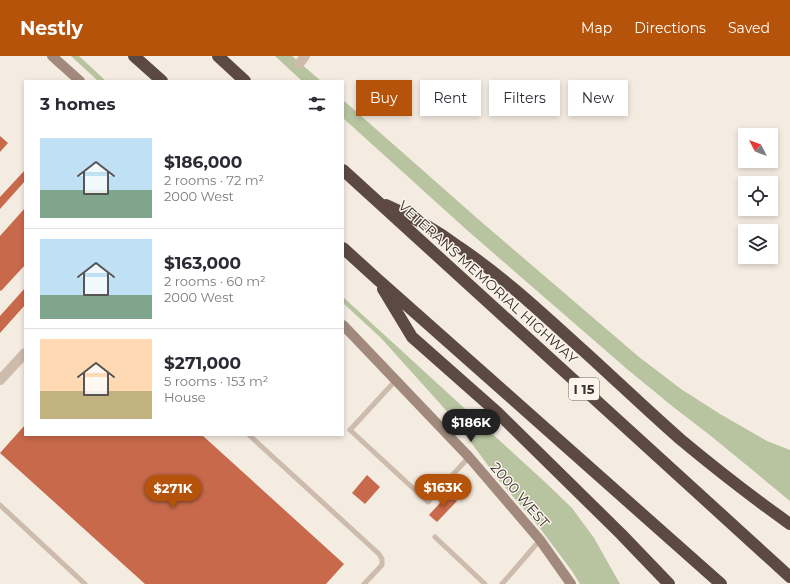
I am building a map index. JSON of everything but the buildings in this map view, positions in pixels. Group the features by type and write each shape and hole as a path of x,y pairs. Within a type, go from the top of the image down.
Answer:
{"highway":[{"path":"134,56 161,80"},
{"path":"218,56 244,80"},
{"name":"VETERANS MEMORIAL HIGHWAY","path":"344,171 790,577"},
{"path":"377,201 421,221 496,274 542,313 679,437 734,482 790,524"},
{"path":"344,249 721,584"},
{"path":"376,278 412,337 498,413 599,512 669,584"}],"street":[{"path":"52,56 79,80"},
{"name":"2000 WEST","path":"344,326 469,457 540,540 571,584"},
{"path":"0,380 24,354"}],"lane":[{"path":"396,380 350,430 428,502 469,457"},
{"path":"251,436 379,554 382,559 382,565 364,584"},
{"path":"0,505 85,584"},
{"path":"435,537 485,584"},
{"path":"502,584 540,540"}],"green space":[{"path":"71,56 79,56 105,80 97,80"},
{"path":"275,56 292,56 320,80 301,80"},
{"path":"344,101 356,111 356,116 361,116 478,219 639,357 681,389 720,414 767,441 790,450 790,501 627,369 468,231 344,119"},
{"path":"344,298 572,508 594,538 620,584 580,584 539,527 498,479 453,418 381,338 344,304"}]}
